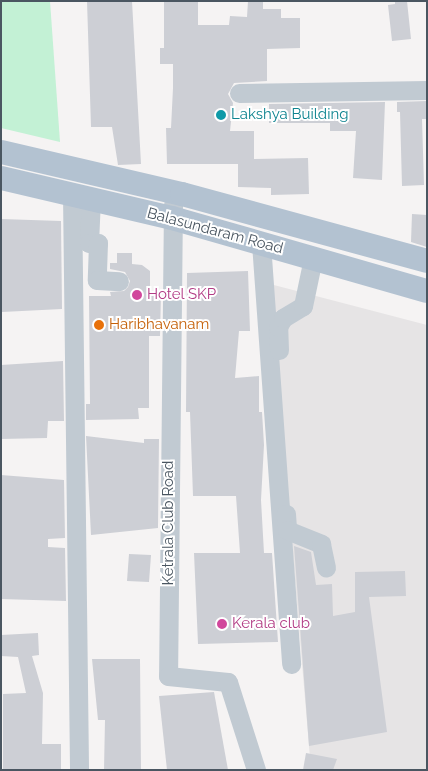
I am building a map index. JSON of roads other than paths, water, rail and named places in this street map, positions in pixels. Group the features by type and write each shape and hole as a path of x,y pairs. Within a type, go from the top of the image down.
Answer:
{"main road":[{"name":"Balasundaram Road","path":"1,152 175,192 427,261"},
{"name":"Balasundaram Road","path":"1,178 172,218 427,291"}],"street":[{"path":"239,93 427,90"},
{"path":"172,218 175,192"},
{"path":"81,196 90,243 98,243 97,280 119,281"},
{"path":"79,770 81,196"},
{"name":"Ketrala Club Road","path":"172,218 168,676 228,682 256,770"},
{"path":"260,243 291,664"},
{"path":"313,258 303,306 283,318 278,328 283,476 287,530 321,544 326,567"}],"place":[{"name":"Lakshya Building","path":"221,115"},
{"name":"Hotel SKP","path":"137,295"},
{"name":"Haribhavanam","path":"99,325"},
{"name":"Kerala club","path":"222,624"}]}
